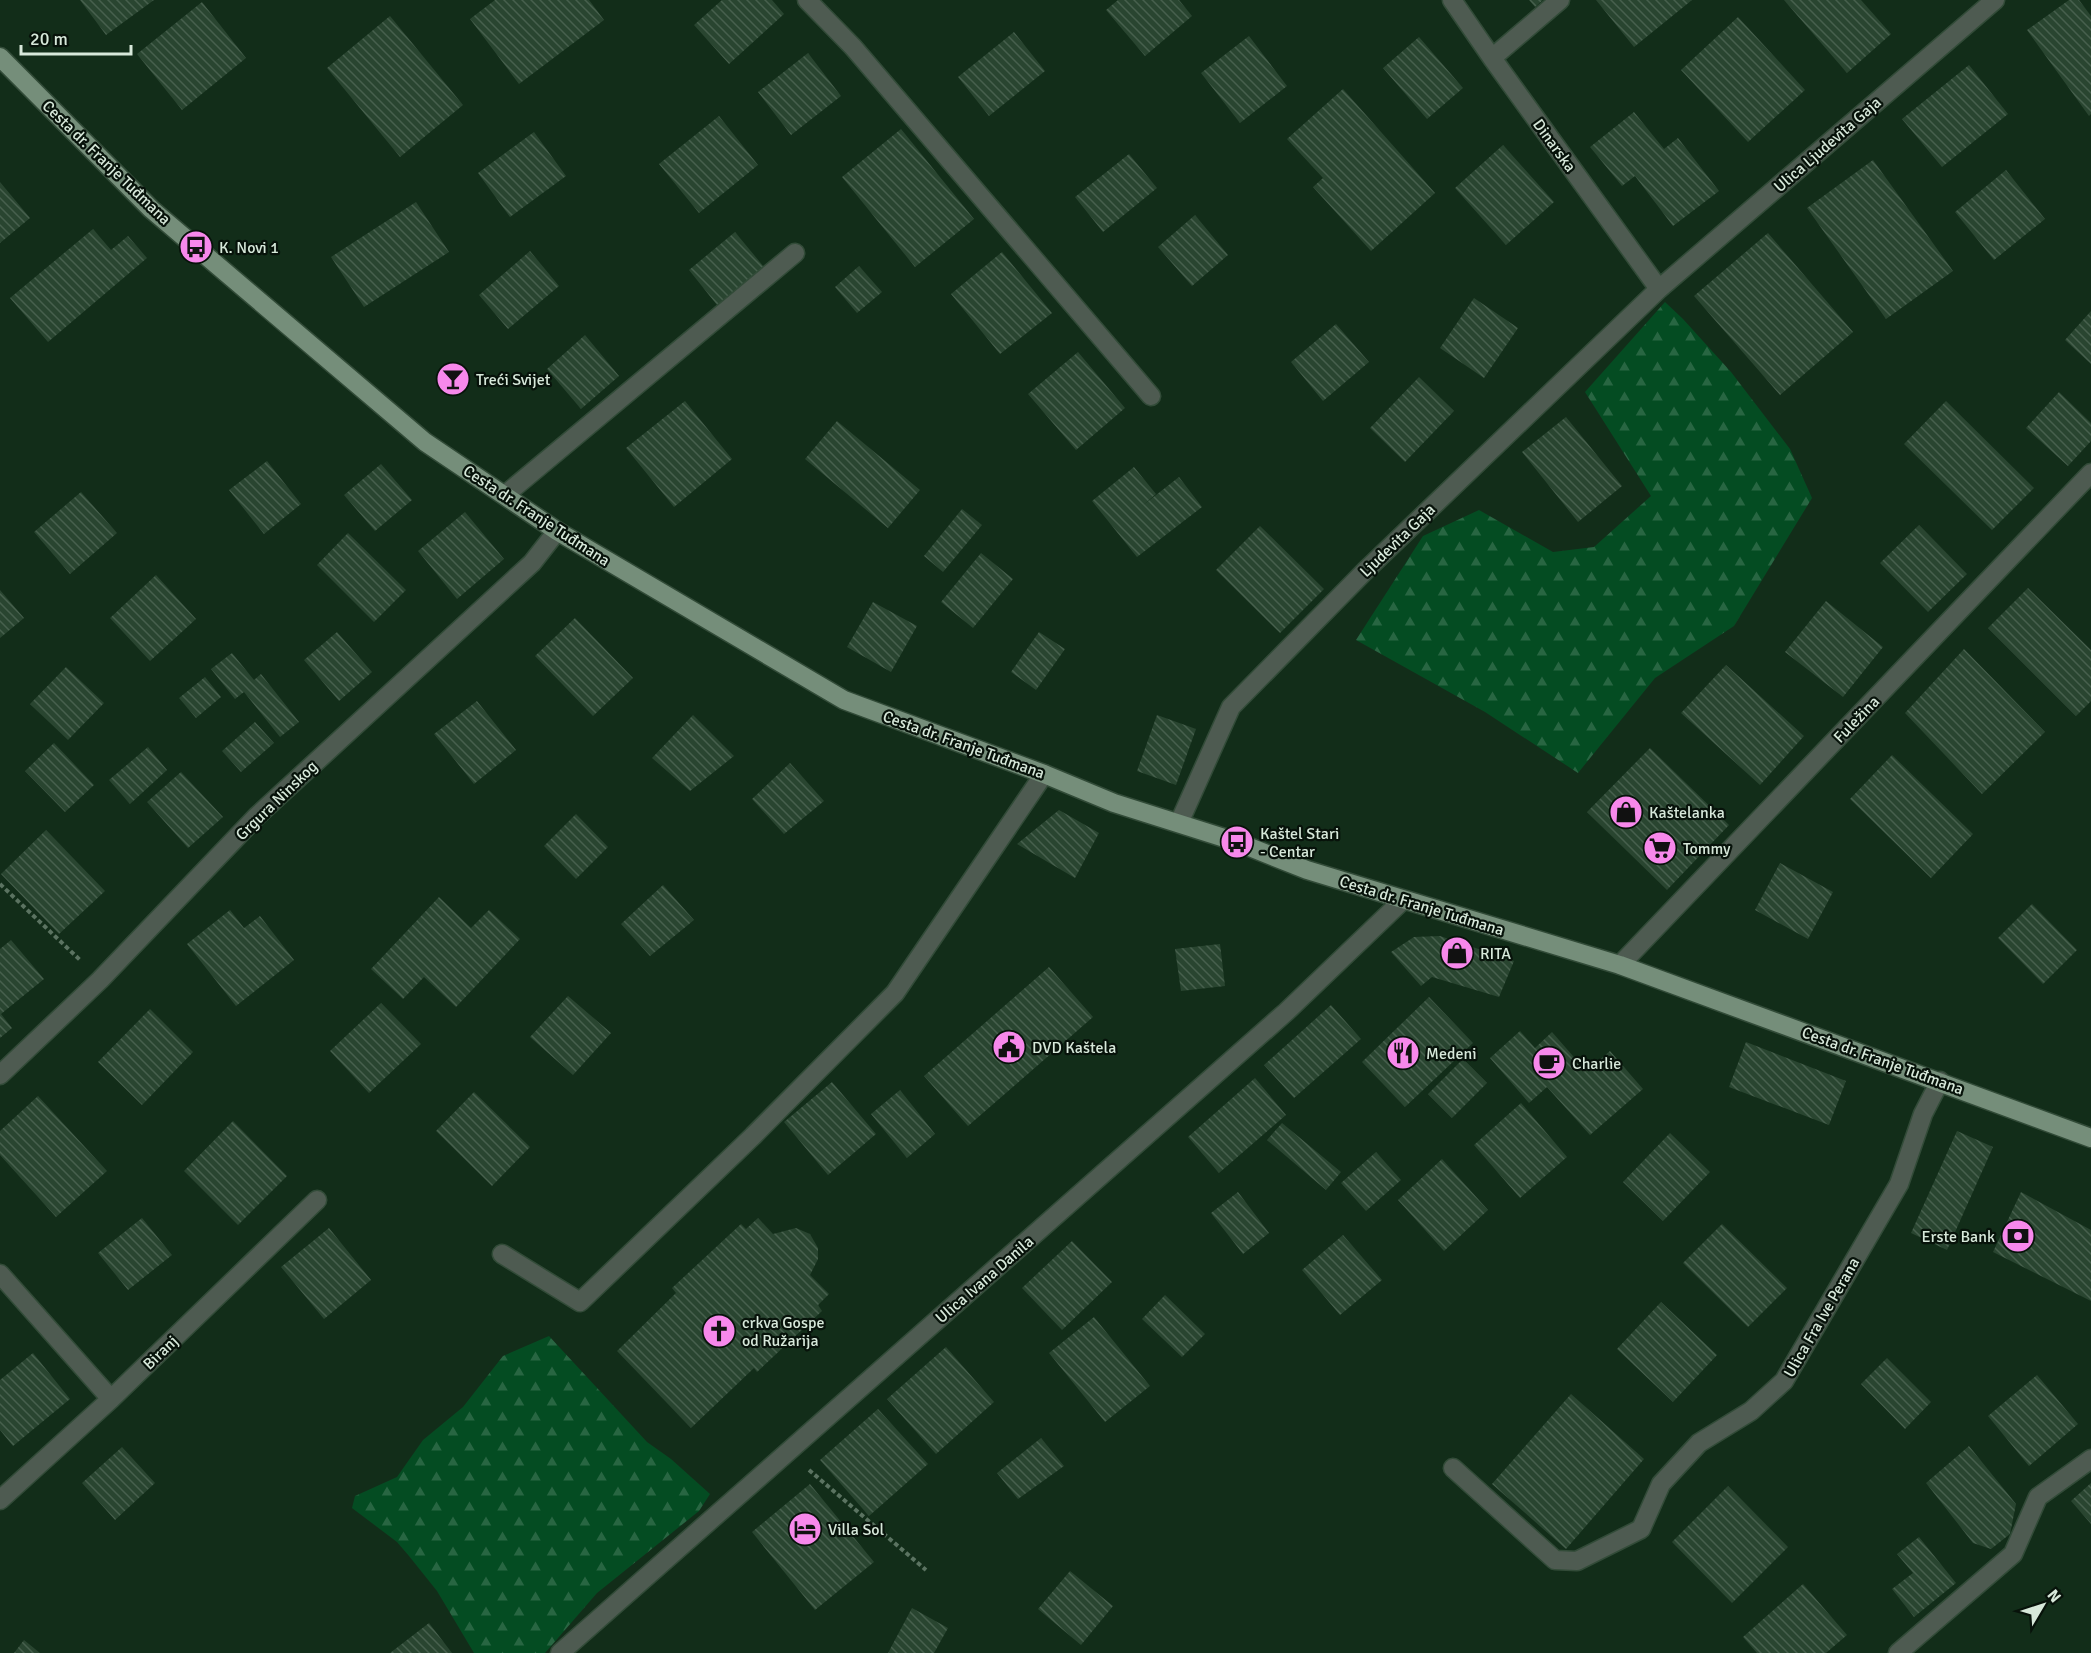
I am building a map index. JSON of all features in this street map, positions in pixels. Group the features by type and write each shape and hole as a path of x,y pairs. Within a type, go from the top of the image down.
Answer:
{"main road":[{"name":"Cesta dr. Franje Tuđmana","path":"0,57 151,209 425,442 557,531 844,700 1044,774 1114,803 1238,842 1307,870 1620,965 2091,1138"}],"street":[{"path":"807,0 853,47 1151,396"},
{"name":"Dinarska","path":"1452,0 1659,289"},
{"path":"1492,58 1560,0"},
{"name":"Ulica Ljudevita Gaja","path":"1659,289 1995,0"},
{"path":"505,495 795,253"},
{"name":"Ljudevita Gaja","path":"1179,823 1231,707 1365,571 1659,289"},
{"name":"Fuležina","path":"1620,965 2091,472"},
{"name":"Grgura Ninskog","path":"0,1075 100,980 256,816 532,563 557,531"},
{"path":"502,1254 580,1302 753,1136 895,993 1044,774"},
{"name":"Ulica Ivana Danila","path":"560,1653 1286,1012 1403,900"},
{"name":"Ulica Fra Ive Perana","path":"1452,1468 1556,1560 1577,1561 1641,1529 1661,1484 1699,1443 1752,1411 1784,1381 1899,1184 1923,1114 1940,1081"},
{"name":"Biranj","path":"0,1500 111,1400 317,1200"},
{"path":"0,1274 111,1400"},
{"path":"1898,1653 2013,1554 2038,1497 2091,1459"}],"path":[{"path":"0,884 100,980"},
{"path":"788,1452 926,1570"}],"green space":[{"path":"1665,302 1731,372 1790,449 1812,498 1734,626 1655,678 1578,773 1485,712 1356,640 1423,536 1479,510 1553,552 1594,547 1651,496 1585,392"},
{"path":"549,1336 647,1442 671,1459 710,1494 699,1511 597,1593 545,1653 474,1653 437,1591 409,1556 397,1542 352,1508 355,1496 397,1477 423,1440 463,1407 503,1356"}],"building":[{"path":"80,0 154,0 106,35"},
{"path":"495,0 589,0 604,20 519,84 470,19"},
{"path":"722,0 772,0 784,14 729,64 694,25"},
{"path":"1118,0 1179,0 1192,16 1145,56 1106,10"},
{"path":"1529,0 1543,0 1535,7"},
{"path":"1596,0 1692,0 1634,47"},
{"path":"1784,0 1861,0 1891,34 1847,73"},
{"path":"2069,0 2079,0 2091,16 2091,114 2089,116 2027,30"},
{"path":"202,2 246,58 182,110 137,54"},
{"path":"390,16 463,105 400,157 327,68"},
{"path":"1738,17 1805,90 1748,142 1681,70"},
{"path":"1014,32 1045,71 989,116 958,77"},
{"path":"1249,36 1287,86 1240,123 1201,73"},
{"path":"1419,37 1463,88 1427,119 1383,68"},
{"path":"808,53 841,96 791,135 758,92"},
{"path":"1969,65 2008,114 1942,167 1902,119"},
{"path":"1343,89 1435,193 1371,251 1313,187 1323,178 1287,139"},
{"path":"1634,112 1664,149 1678,138 1719,191 1673,226 1635,176 1622,186 1590,147"},
{"path":"719,116 758,165 699,213 659,164"},
{"path":"901,129 974,219 915,267 842,177"},
{"path":"534,132 566,176 510,217 478,173"},
{"path":"1503,145 1554,202 1506,245 1455,188"},
{"path":"1129,154 1157,188 1103,232 1075,197"},
{"path":"1873,160 1953,271 1886,319 1807,208"},
{"path":"2006,170 2045,219 1994,260 1955,212"},
{"path":"0,182 30,218 0,243"},
{"path":"416,202 449,252 364,307 331,257"},
{"path":"1195,215 1228,255 1192,286 1158,247"},
{"path":"93,229 111,250 128,236 147,258 48,342 10,298"},
{"path":"735,232 764,267 717,305 689,270"},
{"path":"1768,233 1853,332 1780,395 1694,296"},
{"path":"530,251 559,286 508,329 479,295"},
{"path":"1002,252 1052,313 1000,354 951,294"},
{"path":"859,266 882,292 857,313 835,287"},
{"path":"1474,298 1518,328 1484,378 1440,348"},
{"path":"2091,311 2091,364 2065,340"},
{"path":"1336,324 1369,362 1323,401 1291,362"},
{"path":"585,335 619,376 581,409 547,369"},
{"path":"1078,352 1125,408 1076,450 1028,394"},
{"path":"1419,377 1454,411 1405,462 1370,428"},
{"path":"2059,392 2091,423 2091,441 2068,466 2026,428"},
{"path":"685,401 732,459 674,507 626,448"},
{"path":"1946,401 2034,488 1992,530 1904,444"},
{"path":"1566,417 1622,486 1578,522 1522,452"},
{"path":"837,421 920,490 888,528 805,459"},
{"path":"267,461 301,504 264,534 229,490"},
{"path":"381,464 412,500 375,531 344,495"},
{"path":"1134,467 1156,494 1142,506 1179,477 1202,507 1137,557 1092,501"},
{"path":"81,492 117,533 70,574 34,532"},
{"path":"962,509 982,525 943,572 924,556"},
{"path":"465,512 504,559 457,599 418,551"},
{"path":"1919,525 1967,574 1928,612 1880,563"},
{"path":"1260,526 1324,589 1280,633 1216,570"},
{"path":"348,533 406,590 374,622 317,565"},
{"path":"981,553 1013,579 973,628 941,602"},
{"path":"156,575 196,619 150,661 110,618"},
{"path":"2028,588 2091,650 2091,701 2076,716 1988,628"},
{"path":"0,590 24,618 0,638"},
{"path":"1826,601 1883,647 1843,697 1785,652"},
{"path":"873,602 917,626 891,672 847,647"},
{"path":"575,618 633,678 593,716 535,656"},
{"path":"337,632 372,672 339,701 304,660"},
{"path":"1039,632 1065,649 1036,690 1011,672"},
{"path":"1964,649 2045,732 1982,794 1905,713"},
{"path":"232,653 254,680 261,674 299,722 280,737 244,692 235,699 211,669"},
{"path":"1726,665 1804,736 1760,785 1681,713"},
{"path":"66,667 104,703 68,740 30,704"},
{"path":"205,677 221,697 196,718 179,698"},
{"path":"477,701 516,750 474,784 434,734"},
{"path":"693,715 734,756 690,791 652,758"},
{"path":"1157,715 1196,729 1176,785 1137,771"},
{"path":"255,722 274,743 241,772 222,751"},
{"path":"54,743 94,785 65,812 25,771"},
{"path":"148,747 167,770 130,804 109,780"},
{"path":"1650,748 1729,825 1667,890 1587,812"},
{"path":"1892,755 1973,834 1931,878 1850,799"},
{"path":"790,763 824,801 784,834 752,799"},
{"path":"181,772 223,817 188,848 147,802"},
{"path":"1059,810 1099,833 1075,878 1017,844"},
{"path":"576,814 608,847 576,879 544,846"},
{"path":"46,830 105,891 59,934 1,874"},
{"path":"1780,863 1833,892 1808,939 1755,910"},
{"path":"663,885 694,920 650,956 621,924"},
{"path":"439,897 471,928 489,910 520,939 456,1007 424,977 403,999 371,969"},
{"path":"2032,904 2077,950 2043,984 1998,938"},
{"path":"230,910 244,928 260,916 294,960 236,1006 187,944"},
{"path":"1440,936 1514,961 1499,997 1432,977 1421,986 1391,952 1414,937"},
{"path":"11,940 44,979 1,1014 12,1028 0,1038 0,949"},
{"path":"1220,944 1225,986 1181,991 1175,949"},
{"name":"DVD Kaštela","path":"1049,967 1093,1017 968,1126 924,1076"},
{"path":"568,996 611,1033 573,1075 530,1037"},
{"path":"1429,997 1473,1043 1405,1107 1362,1062"},
{"path":"381,1003 421,1044 369,1093 330,1051"},
{"path":"1331,1005 1361,1039 1294,1098 1264,1065"},
{"path":"150,1009 193,1052 142,1105 98,1062"},
{"path":"1520,1031 1535,1048 1552,1032 1586,1071 1610,1051 1643,1089 1590,1135 1547,1087 1529,1103 1490,1058"},
{"path":"1746,1042 1846,1081 1829,1125 1729,1087"},
{"path":"1463,1059 1487,1083 1452,1118 1428,1094"},
{"path":"1255,1078 1286,1115 1219,1173 1188,1137"},
{"path":"832,1082 876,1134 828,1175 784,1122"},
{"path":"900,1090 935,1134 907,1158 871,1114"},
{"path":"474,1092 530,1147 492,1186 436,1131"},
{"path":"38,1096 107,1171 56,1217 0,1155 0,1131"},
{"path":"1521,1103 1567,1157 1520,1198 1474,1145"},
{"path":"233,1121 287,1176 238,1225 184,1171"},
{"path":"1282,1123 1341,1172 1326,1190 1267,1140"},
{"path":"1957,1131 1993,1147 1947,1250 1911,1233"},
{"path":"1670,1133 1710,1172 1663,1221 1623,1182"},
{"path":"1376,1152 1401,1180 1366,1211 1341,1183"},
{"path":"1442,1159 1488,1210 1444,1251 1398,1200"},
{"path":"1238,1192 1269,1233 1243,1254 1211,1213"},
{"path":"2021,1192 2091,1230 2091,1301 1993,1252"},
{"path":"142,1218 172,1255 128,1290 98,1253"},
{"name":"crkva Gospe od Ružarija","path":"758,1218 773,1234 796,1228 810,1234 818,1248 818,1259 810,1275 829,1294 818,1305 822,1311 757,1372 754,1368 691,1428 617,1351 676,1293 672,1288 741,1224 746,1229"},
{"path":"1722,1224 1787,1288 1748,1327 1683,1263"},
{"path":"329,1228 371,1280 324,1319 281,1267"},
{"path":"1343,1235 1382,1280 1340,1315 1302,1270"},
{"path":"1072,1241 1112,1282 1062,1330 1022,1288"},
{"path":"1165,1295 1205,1334 1182,1357 1142,1319"},
{"path":"1661,1302 1717,1355 1673,1402 1617,1349"},
{"path":"1094,1317 1150,1386 1105,1422 1049,1353"},
{"path":"946,1347 994,1402 936,1454 887,1399"},
{"path":"33,1353 70,1399 13,1446 0,1430 0,1380"},
{"path":"1887,1358 1931,1402 1905,1429 1861,1384"},
{"path":"2037,1375 2078,1424 2029,1466 1988,1416"},
{"path":"1571,1394 1644,1459 1566,1549 1492,1484"},
{"path":"878,1409 928,1464 869,1516 820,1460"},
{"path":"1041,1438 1064,1466 1018,1499 997,1473"},
{"path":"1969,1446 2016,1504 2010,1534 1991,1549 1973,1543 1926,1483"},
{"path":"122,1447 155,1483 115,1520 82,1483"},
{"path":"2091,1483 2091,1524 2071,1501"},
{"path":"810,1484 874,1562 815,1610 752,1532"},
{"path":"1728,1486 1788,1547 1732,1603 1672,1542"},
{"path":"1919,1537 1956,1583 1914,1617 1892,1589 1913,1573 1897,1554"},
{"path":"1070,1571 1113,1606 1081,1645 1038,1609"},
{"path":"1803,1584 1847,1635 1826,1653 1757,1653 1743,1637"},
{"path":"912,1608 948,1628 934,1653 888,1653"},
{"path":"429,1623 452,1653 390,1653"},
{"path":"24,1640 40,1653 14,1653"}],"place":[{"name":"K. Novi 1","path":"196,247"},
{"name":"Treći Svijet","path":"453,379"},
{"name":"Kaštelanka","path":"1626,812"},
{"name":"Kaštel Stari - Centar","path":"1237,842"},
{"name":"Tommy","path":"1660,848"},
{"name":"RITA","path":"1457,953"},
{"name":"DVD Kaštela","path":"1009,1047"},
{"name":"Medeni","path":"1403,1053"},
{"name":"Charlie","path":"1549,1063"},
{"name":"Erste Bank","path":"2018,1236"},
{"name":"crkva Gospe od Ružarija","path":"719,1331"},
{"name":"Villa Sol","path":"805,1529"}]}
